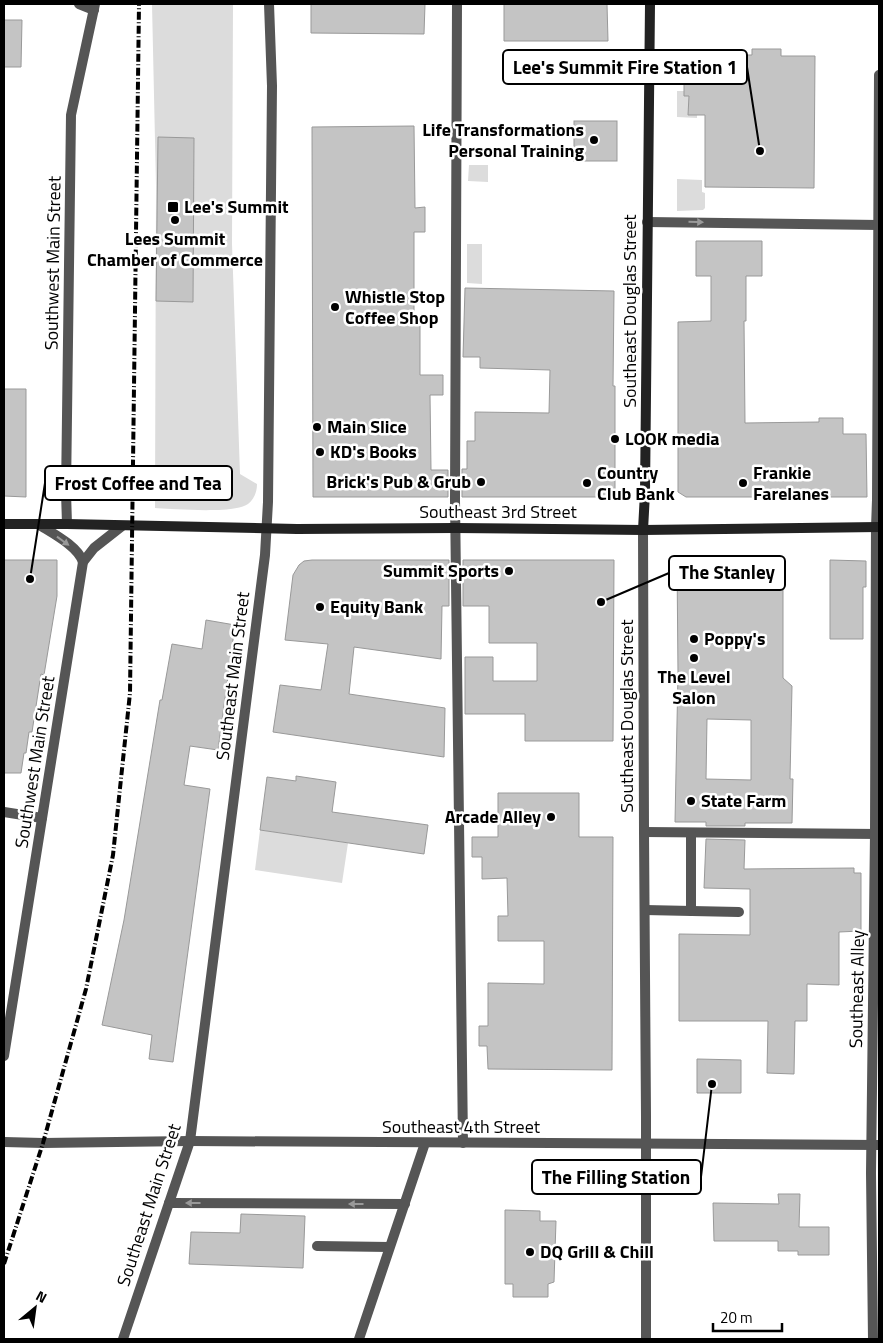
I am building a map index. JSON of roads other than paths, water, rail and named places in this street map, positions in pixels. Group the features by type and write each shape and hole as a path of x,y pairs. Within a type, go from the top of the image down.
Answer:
{"main road":[{"name":"Southeast Douglas Street","path":"643,530 645,493 650,4"},
{"name":"Southeast 3rd Street","path":"4,524 267,529 456,528 643,530 877,528"}],"street":[{"path":"79,4 94,7"},
{"name":"Southeast Main Street","path":"122,1339 190,1141 262,575 267,529 272,96 269,4"},
{"path":"457,4 456,528 463,1143"},
{"name":"Southwest Main Street","path":"67,524 72,115 94,7"},
{"name":"Southeast Alley","path":"873,1339 877,834 879,76"},
{"path":"647,222 879,225"},
{"path":"38,524 72,547 83,562 94,548 122,526"},
{"name":"Southeast Douglas Street","path":"643,530 646,1339"},
{"name":"Southwest Main Street","path":"4,1056 83,562"},
{"path":"4,812 42,818"},
{"path":"644,832 877,834"},
{"path":"691,833 691,911"},
{"path":"644,910 739,912"},
{"name":"Southeast 4th Street","path":"4,1142 190,1141 875,1145"},
{"path":"359,1339 425,1142"},
{"path":"169,1203 405,1204"},
{"path":"317,1246 390,1247"}],"railway":[{"path":"4,1264 43,1143 86,989 113,855 130,693 139,4"}],"place":[{"name":"Life Transformations Personal Training","path":"594,140"},
{"name":"Lee's Summit Fire Station 1","path":"760,151"},
{"name":"Lee's Summit","path":"173,207"},
{"name":"Lees Summit Chamber of Commerce","path":"175,220"},
{"name":"Whistle Stop Coffee Shop","path":"335,307"},
{"name":"Main Slice","path":"317,427"},
{"name":"LOOK media","path":"615,439"},
{"name":"KD's Books","path":"320,452"},
{"name":"Brick's Pub & Grub","path":"481,482"},
{"name":"Country Club Bank","path":"587,483"},
{"name":"Frankie Farelanes","path":"743,483"},
{"name":"Summit Sports","path":"509,571"},
{"name":"Frost Coffee and Tea","path":"30,579"},
{"name":"The Stanley","path":"601,602"},
{"name":"Equity Bank","path":"320,607"},
{"name":"Poppy's","path":"694,639"},
{"name":"The Level Salon","path":"694,658"},
{"name":"State Farm","path":"691,801"},
{"name":"Arcade Alley","path":"551,817"},
{"name":"The Filling Station","path":"712,1084"},
{"name":"DQ Grill & Chill","path":"530,1252"}]}
